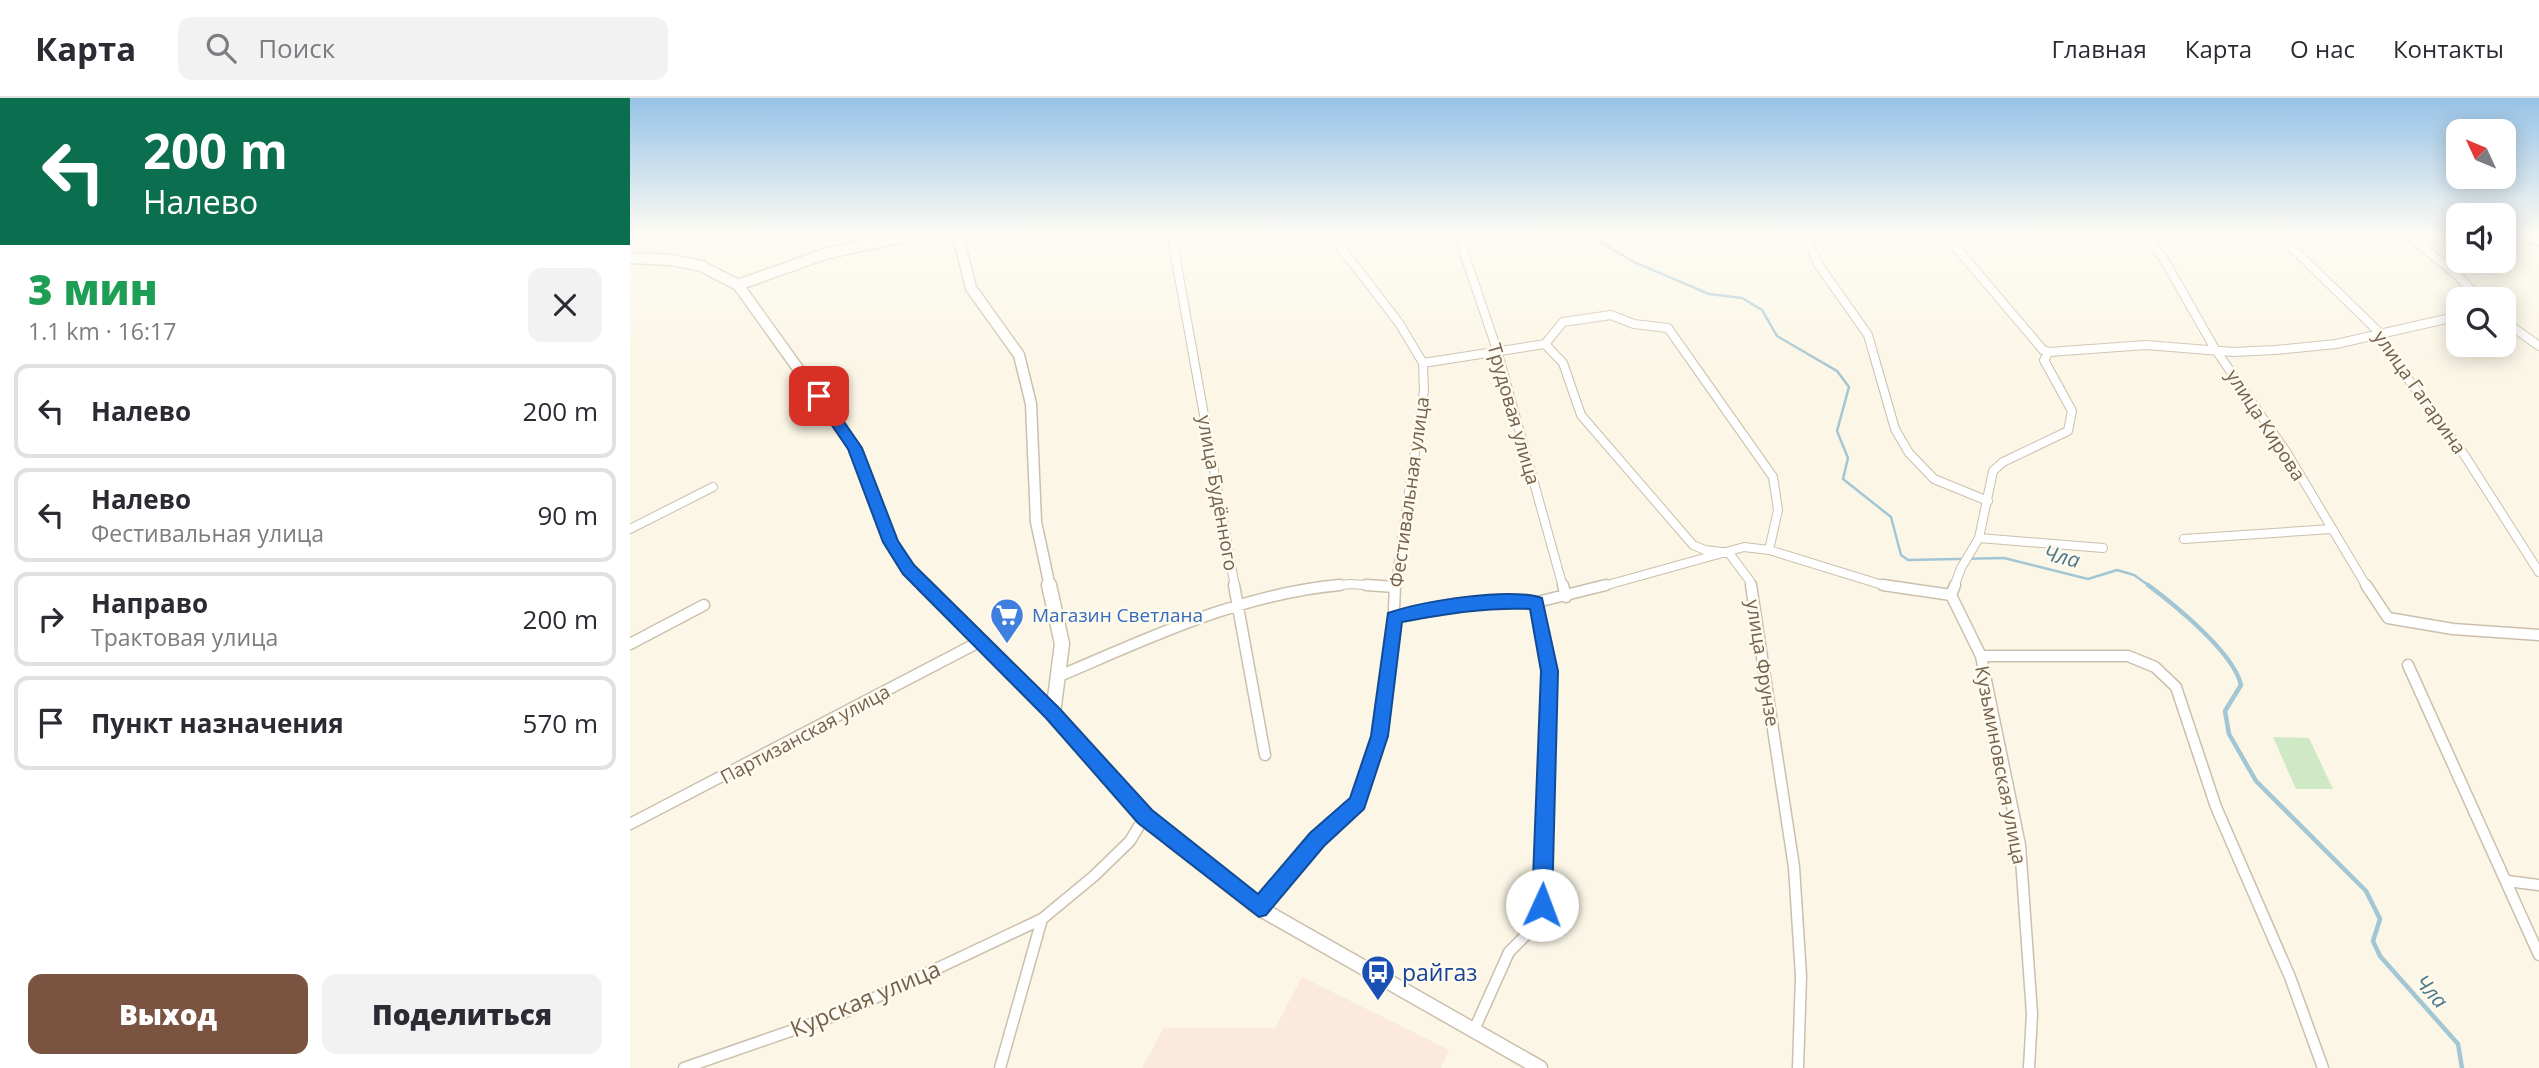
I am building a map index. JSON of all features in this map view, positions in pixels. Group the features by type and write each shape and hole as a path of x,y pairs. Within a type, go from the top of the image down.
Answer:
{"street":[{"path":"725,277 738,285 855,448 891,542 909,570 1053,713 1145,816 1259,908 1540,1068"},
{"path":"738,285 760,277"},
{"path":"968,277 971,288 1019,355 1031,404 1036,522 1062,644 1053,713"},
{"name":"улица Будённого","path":"1179,277 1265,755"},
{"path":"1364,277 1399,323 1423,363 1545,344 1563,321 1592,316 1611,314 1634,324 1668,328 1773,477 1778,510 1769,550"},
{"name":"Трудовая улица","path":"1472,277 1497,350 1566,597"},
{"path":"1827,277 1868,335 1895,429 1909,453 1934,479 1988,501"},
{"path":"1394,617 1458,605 1499,601 1537,603 1744,547 1769,550 1889,587 1951,595 1961,568 1979,538 1993,471 2003,462 2068,431 2074,421 2073,409 2045,368 2046,356 2043,350 1981,277"},
{"name":"улица Кирова","path":"2174,277 2215,349 2287,453 2331,529 2388,618 2452,629 2539,635"},
{"name":"улица Гагарина","path":"2323,277 2382,335 2383,345 2437,414 2505,515 2539,572"},
{"path":"2046,356 2146,345 2232,352 2275,350 2336,344 2446,319"},
{"path":"2516,330 2539,346"},
{"path":"1545,344 1563,363 1581,415 1662,510 1693,545 1705,550 1729,553"},
{"name":"Фестивальная улица","path":"1259,908 1317,840 1358,803 1380,736 1395,587 1424,391 1423,363"},
{"path":"630,529 713,487"},
{"path":"2184,539 2331,529"},
{"path":"1979,538 2103,548"},
{"name":"улица Фрунзе","path":"1729,553 1750,581 1794,867 1801,976 1798,1068"},
{"path":"1057,677 1238,603 1324,584 1395,587"},
{"name":"Кузьминовская улица","path":"1951,595 1981,656 2020,845 2032,1014 2029,1068"},
{"path":"1474,1030 1509,952 1536,925 1542,905 1549,671 1537,603"},
{"path":"630,644 704,604"},
{"name":"Партизанская улица","path":"630,824 979,642"},
{"path":"1981,656 2128,656 2146,661 2164,672 2176,687 2216,807 2290,977 2323,1068"},
{"path":"2408,665 2437,741 2507,881 2539,955"},
{"name":"Курская улица","path":"684,1068 844,1012 910,983 994,939 1042,919 1094,876 1130,841 1145,816"},
{"path":"2507,881 2539,885"},
{"path":"1000,1068 1042,919"}],"shaded area":[{"name":"райгаз","path":"1302,977 1449,1050 1441,1068 1142,1068 1164,1028 1275,1028"}],"green space":[{"path":"2273,737 2309,738 2333,789 2296,789"}],"waterway":[{"name":"Чла","path":"1670,277 1709,294 1742,298 1762,310 1777,336 1837,371 1849,387 1837,431 1848,458 1843,479 1891,517 1901,555 1908,560 2004,558 2088,579 2117,570 2134,575 2151,587"},
{"name":"Чла","path":"2148,585 2202,631 2236,672 2241,685 2225,711 2229,734 2256,781 2366,891 2380,919 2373,941 2380,956 2458,1044 2462,1068"}],"place":[{"name":"Магазин Светлана","path":"1007,645"},
{"name":"райгаз","path":"1378,1002"}],"route":[{"path":"819,396 855,448 891,542 909,570 1053,713 1145,816 1259,908 1317,840 1358,803 1380,736 1394,617 1458,605 1499,601 1537,603 1549,671 1542,905"}]}
